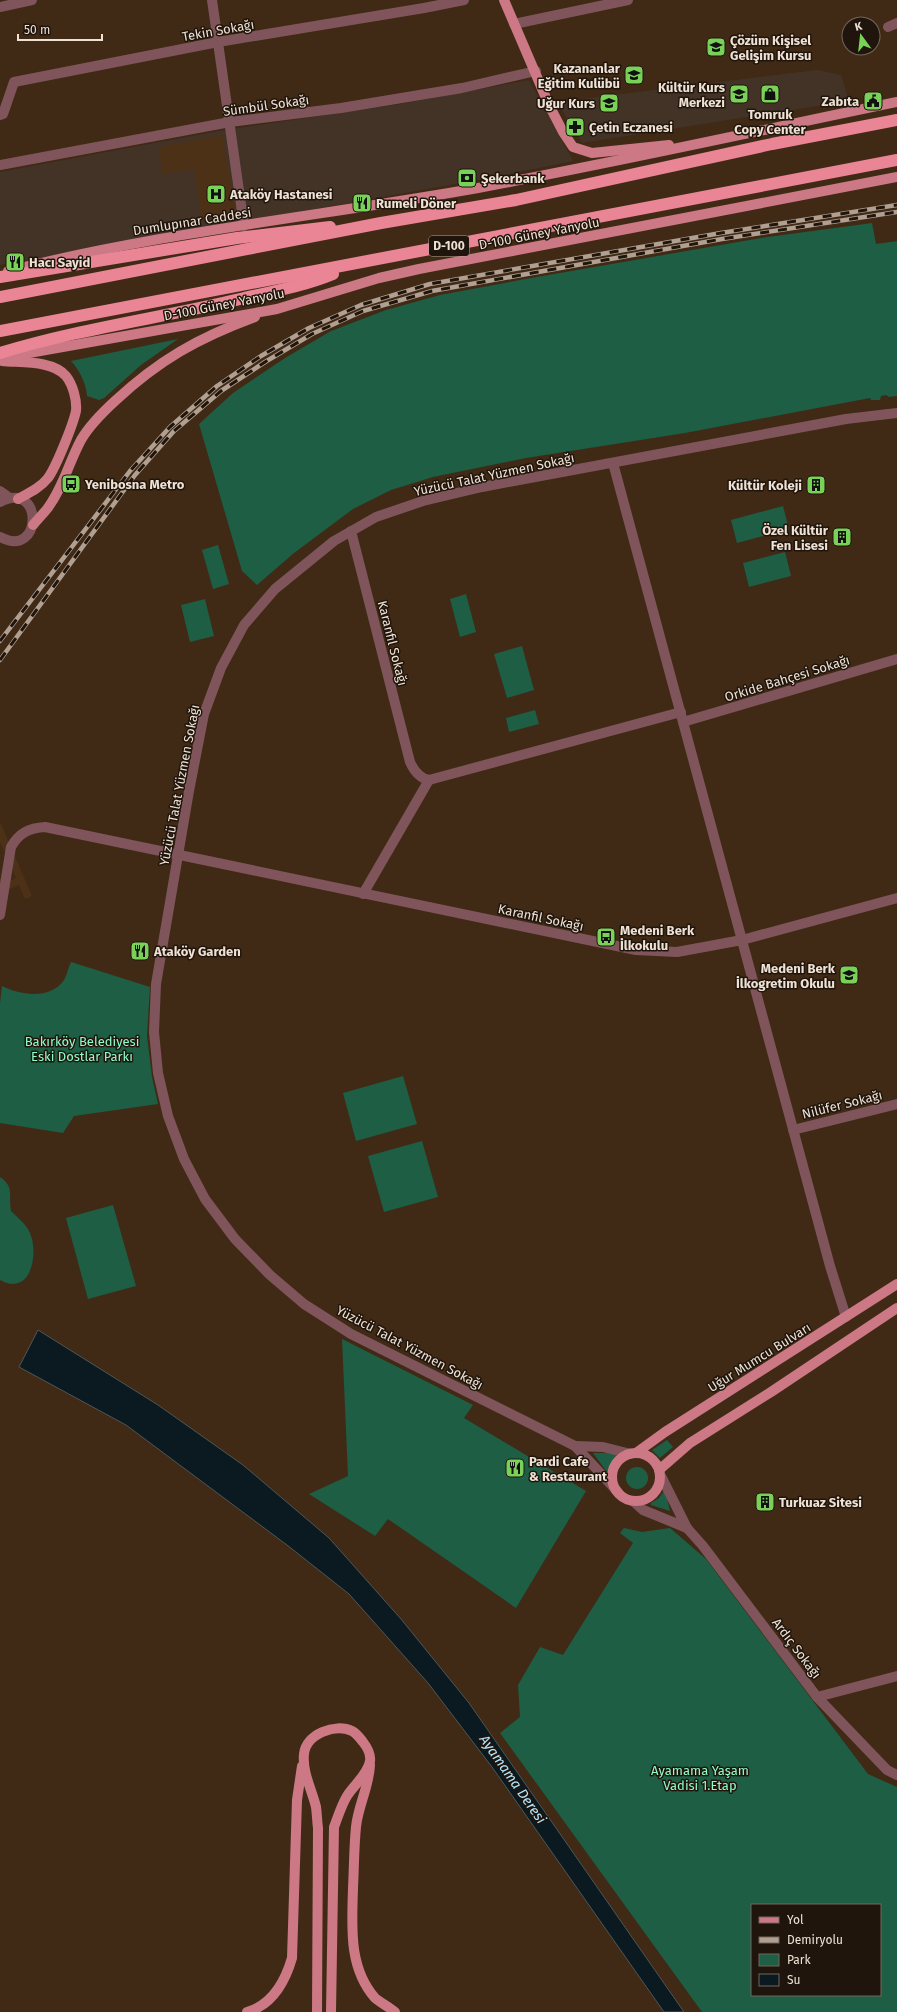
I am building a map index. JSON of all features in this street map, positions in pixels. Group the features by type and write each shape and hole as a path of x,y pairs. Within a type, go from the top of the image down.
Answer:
{"highway":[{"path":"0,297 381,223 516,200 772,144 897,120"},
{"name":"D-100","path":"0,331 897,160"},
{"path":"0,277 253,236 336,226 381,223"},
{"path":"0,353 55,338 293,287 329,276 364,262"}],"main road":[{"path":"504,0 562,132 573,147 592,154 719,140 897,102"},
{"name":"Dumlupınar Caddesi","path":"0,273 114,247 478,188 719,140"},
{"name":"D-100 Güney Yanyolu","path":"0,357 277,309 380,278 419,269 897,177"},
{"path":"33,525 48,508 58,491 81,439 104,412 140,377 181,349 210,335 277,309"},
{"path":"0,361 45,365 56,370 65,376 70,385 76,404 76,412 69,431 48,478 35,490 14,498"},
{"name":"Uğur Mumcu Bulvarı","path":"633,1454 897,1284"},
{"path":"660,1472 690,1443 771,1392 897,1308"},
{"path":"633,1454 650,1458 660,1472 659,1485 653,1494 644,1500 633,1501 625,1498 618,1492 613,1481 614,1469 624,1457 633,1454"},
{"path":"247,2012 257,2009 276,1993 287,1976 292,1958 297,1800 306,1745 312,1739 329,1729 345,1729 353,1732 366,1746 370,1762 369,1778 356,1827 352,1932 354,1954 360,1972 367,1986 376,1998 395,2012"},
{"path":"304,1754 304,1766 316,1808 318,1872 317,2012"},
{"path":"331,2012 334,1827 340,1809 370,1762"}],"street":[{"path":"0,7 32,0"},
{"path":"212,0 244,226"},
{"name":"Tekin Sokağı","path":"0,115 3,114 14,82 218,42 464,0"},
{"path":"514,24 628,0"},
{"name":"Sümbül Sokağı","path":"0,165 230,122 341,108 454,89 536,71"},
{"name":"Yüzücü Talat Yüzmen Sokağı","path":"575,1446 351,1334 304,1304 270,1275 240,1244 204,1199 184,1159 168,1116 158,1073 154,1032 156,984 204,714 221,668 244,626 275,589 334,541 376,517 423,501 482,487 846,419 897,413"},
{"path":"613,463 830,1266 846,1317"},
{"path":"0,491 29,506 34,518 33,525 25,536 18,540 12,541 0,537"},
{"path":"0,502 14,498"},
{"name":"Karanfil Sokağı","path":"351,531 410,762 418,774 429,780"},
{"name":"Orkide Bahçesi Sokağı","path":"683,722 897,659"},
{"path":"363,894 429,780 680,712"},
{"name":"Karanfil Sokağı","path":"0,915 11,847 16,838 25,832 35,828 45,827 636,950 677,952 742,940 897,898"},
{"name":"Nilüfer Sokağı","path":"793,1130 897,1104"},
{"path":"575,1446 604,1447 633,1454"},
{"path":"575,1446 618,1492"},
{"path":"660,1472 687,1528"},
{"path":"633,1501 643,1510 687,1528"},
{"name":"Ardıç Sokağı","path":"687,1528 703,1546 817,1697 887,1770 897,1774"},
{"path":"817,1697 897,1676"}],"shaded area":[{"path":"817,70 841,75 849,101 582,143 557,102"},
{"path":"529,80 573,161 500,176 0,265 0,172 219,131 400,104"},
{"name":"Ataköy Hastanesi","path":"222,135 237,214 201,219 195,169 162,174 159,147"},
{"path":"0,822 32,896 25,899 19,885 0,893 0,879 2,878 5,883 16,878 0,842"}],"green space":[{"path":"872,223 876,244 897,241 897,396 889,397 886,395 881,396 880,400 871,400 870,398 685,433 526,458 433,477 391,490 353,509 294,553 257,585 242,571 199,424 233,393 285,358 331,331 386,310 440,295 761,238"},
{"path":"178,339 141,365 104,398 99,400 87,396 82,377 71,361"},
{"path":"783,506 789,529 737,543 731,520"},
{"path":"218,545 229,584 213,589 202,550"},
{"path":"785,552 791,576 749,587 743,563"},
{"path":"466,594 476,632 460,637 450,599"},
{"path":"205,599 214,636 190,642 181,605"},
{"path":"522,646 534,690 507,698 494,654"},
{"path":"535,710 539,724 509,732 506,718"},
{"name":"Bakırköy Belediyesi Eski Dostlar Parkı","path":"71,962 150,987 147,1036 152,1077 158,1104 74,1116 63,1133 0,1123 0,1003 2,986 17,992 34,994 51,991 64,980"},
{"path":"403,1076 417,1124 356,1141 343,1093"},
{"path":"422,1141 438,1197 384,1212 368,1156"},
{"path":"0,1177 8,1184 11,1211 22,1221 30,1233 33,1242 33,1262 30,1271 19,1283 11,1284 0,1280"},
{"path":"113,1205 136,1286 88,1299 66,1218"},
{"path":"342,1339 473,1405 464,1418 586,1491 516,1608 388,1519 375,1536 309,1494 348,1476"},
{"path":"667,1440 673,1447 660,1458 652,1450"},
{"path":"593,1453 618,1453 607,1472"},
{"path":"637,1467 645,1470 648,1478 645,1486 637,1489 629,1486 626,1478 629,1470"},
{"path":"665,1489 670,1511 651,1505 651,1503 659,1498"},
{"name":"Ayamama Yaşam Vadisi 1.Etap","path":"624,1528 642,1532 670,1528 706,1559 868,1774 897,1787 897,2012 702,2012 500,1733 520,1717 518,1685 540,1647 563,1655 633,1543 620,1533"}],"water":[{"name":"Ayamama Deresi","path":"38,1330 158,1405 243,1465 329,1538 401,1619 469,1703 684,2012 664,2012 492,1767 428,1683 349,1594 287,1545 126,1425 19,1367"}],"railway":[{"path":"0,641 130,471 170,427 217,386 261,356 309,328 361,305 430,284 721,233 897,205"},
{"path":"0,660 135,475 174,431 221,391 265,362 312,334 363,311 432,291 722,239 897,212"}],"place":[{"name":"Çözüm Kişisel Gelişim Kursu","path":"716,47"},
{"name":"Kazananlar Eğitim Kulübü","path":"634,75"},
{"name":"Kültür Kurs Merkezi","path":"739,94"},
{"name":"Tomruk Copy Center","path":"770,94"},
{"name":"Zabıta","path":"873,101"},
{"name":"Uğur Kurs","path":"609,103"},
{"name":"Çetin Eczanesi","path":"575,127"},
{"name":"Şekerbank","path":"467,178"},
{"name":"Ataköy Hastanesi","path":"216,194"},
{"name":"Rumeli Döner","path":"362,203"},
{"name":"Hacı Sayid","path":"15,262"},
{"name":"Yenibosna Metro","path":"71,484"},
{"name":"Kültür Koleji","path":"816,485"},
{"name":"Özel Kültür Fen Lisesi","path":"842,537"},
{"name":"Medeni Berk İlkokulu","path":"606,937"},
{"name":"Ataköy Garden","path":"140,951"},
{"name":"Medeni Berk İlkogretim Okulu","path":"849,975"},
{"name":"Pardi Cafe & Restaurant","path":"515,1468"},
{"name":"Turkuaz Sitesi","path":"765,1502"}]}
